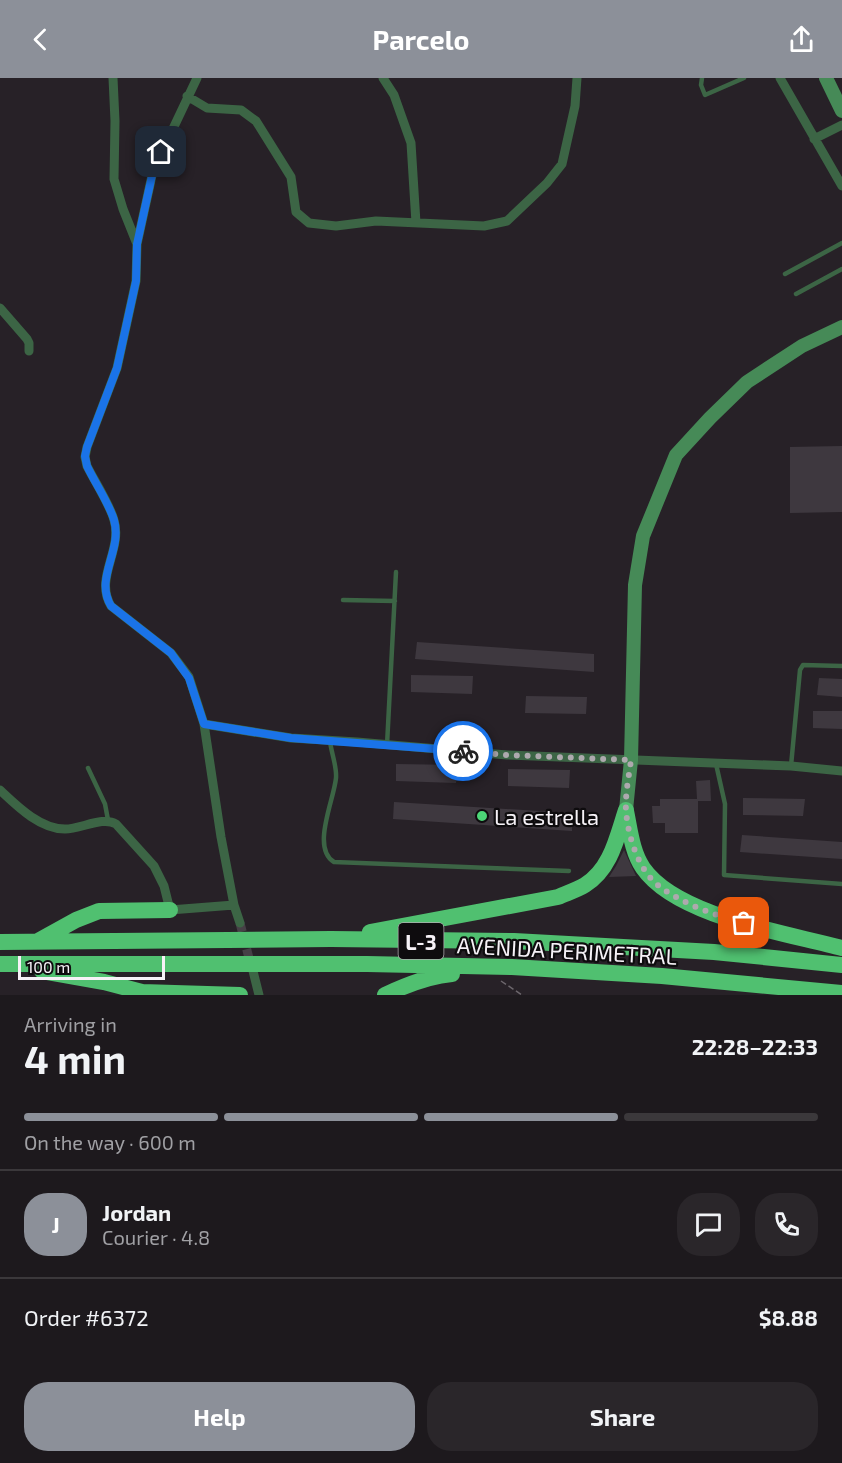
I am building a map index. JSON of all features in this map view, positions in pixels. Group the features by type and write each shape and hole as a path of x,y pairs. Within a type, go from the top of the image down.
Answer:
{"highway":[{"path":"331,939 558,897 586,884 606,864 614,848 626,810"},
{"path":"626,810 633,844 643,867 658,885 686,901 726,918 842,948"},
{"path":"35,943 76,920 99,911 170,910"},
{"path":"76,920 73,928 77,938 85,941"},
{"name":"AVENIDA PERIMETRAL","path":"0,942 331,939 514,941 714,952 842,964"},
{"path":"6,964 104,982 142,992 240,995"},
{"name":"AVENIDA PERIMETRAL","path":"6,964 367,964 512,967 662,976 842,993"},
{"path":"385,995 435,975 512,967"}],"street":[{"path":"113,78 116,121 114,180 137,244"},
{"path":"197,78 153,171 137,244 136,281 117,368 85,456 87,466 115,521 113,553 104,585 106,597 111,606 171,653 189,678 204,724 221,837 234,905 240,923"},
{"path":"383,78 394,95 411,143 416,223"},
{"path":"187,96 207,108 241,110 256,121 291,177 296,212 309,224 336,226 376,221 484,226 507,221 547,183 562,164 575,106 577,78"},
{"path":"780,78 842,186"},
{"path":"826,78 842,111"},
{"path":"814,139 842,125"},
{"path":"0,308 27,339 29,351"},
{"path":"626,810 631,760 634,585 643,536 676,455 747,382 802,346 842,327"},
{"path":"204,724 291,738 507,755 791,766 842,771"},
{"path":"0,790 38,821 63,830 108,820 120,829 154,866 164,886 170,910 234,905"},
{"path":"253,971 259,995"}],"lane":[{"path":"702,78 701,85 705,95 744,78"},
{"path":"785,274 842,243"},
{"path":"796,294 842,269"},
{"path":"387,745 396,572"},
{"path":"343,600 395,601"},
{"path":"791,766 801,670 804,665 842,666"},
{"path":"330,740 336,778 323,846 325,855 334,862 569,871"},
{"path":"716,764 725,804 724,875 842,884"},
{"path":"88,768 105,804 108,820"}],"path":[{"path":"485,970 522,995"}],"building":[{"path":"842,446 842,512 790,513 790,447"},
{"path":"417,642 594,654 594,672 415,659"},
{"path":"411,675 473,676 472,694 411,692"},
{"path":"819,678 842,679 842,697 817,695"},
{"path":"526,696 587,697 586,714 525,713"},
{"path":"813,711 842,711 842,729 813,728"},
{"path":"396,764 458,765 456,783 396,781"},
{"path":"508,769 570,770 569,788 508,786"},
{"path":"710,780 711,801 698,801 698,833 665,833 665,823 653,823 652,806 660,806 660,799 697,799 696,781"},
{"path":"743,798 805,799 803,816 743,815"},
{"name":"La estrella","path":"394,802 571,813 572,831 393,819"},
{"path":"742,835 842,842 842,859 740,852"},
{"path":"624,850 636,876 609,877 616,866"}],"tunnel":[{"path":"240,923 251,966"}],"way so far":[{"path":"463,751 631,760 626,810 633,844 643,867 658,885 677,896 726,918 744,923"}],"place":[{"name":"La estrella","path":"482,816"}],"route":[{"path":"161,152 153,171 137,244 136,281 117,368 85,456 87,466 115,521 113,553 104,585 106,597 111,606 171,653 189,678 204,724 291,738 463,751"}]}
